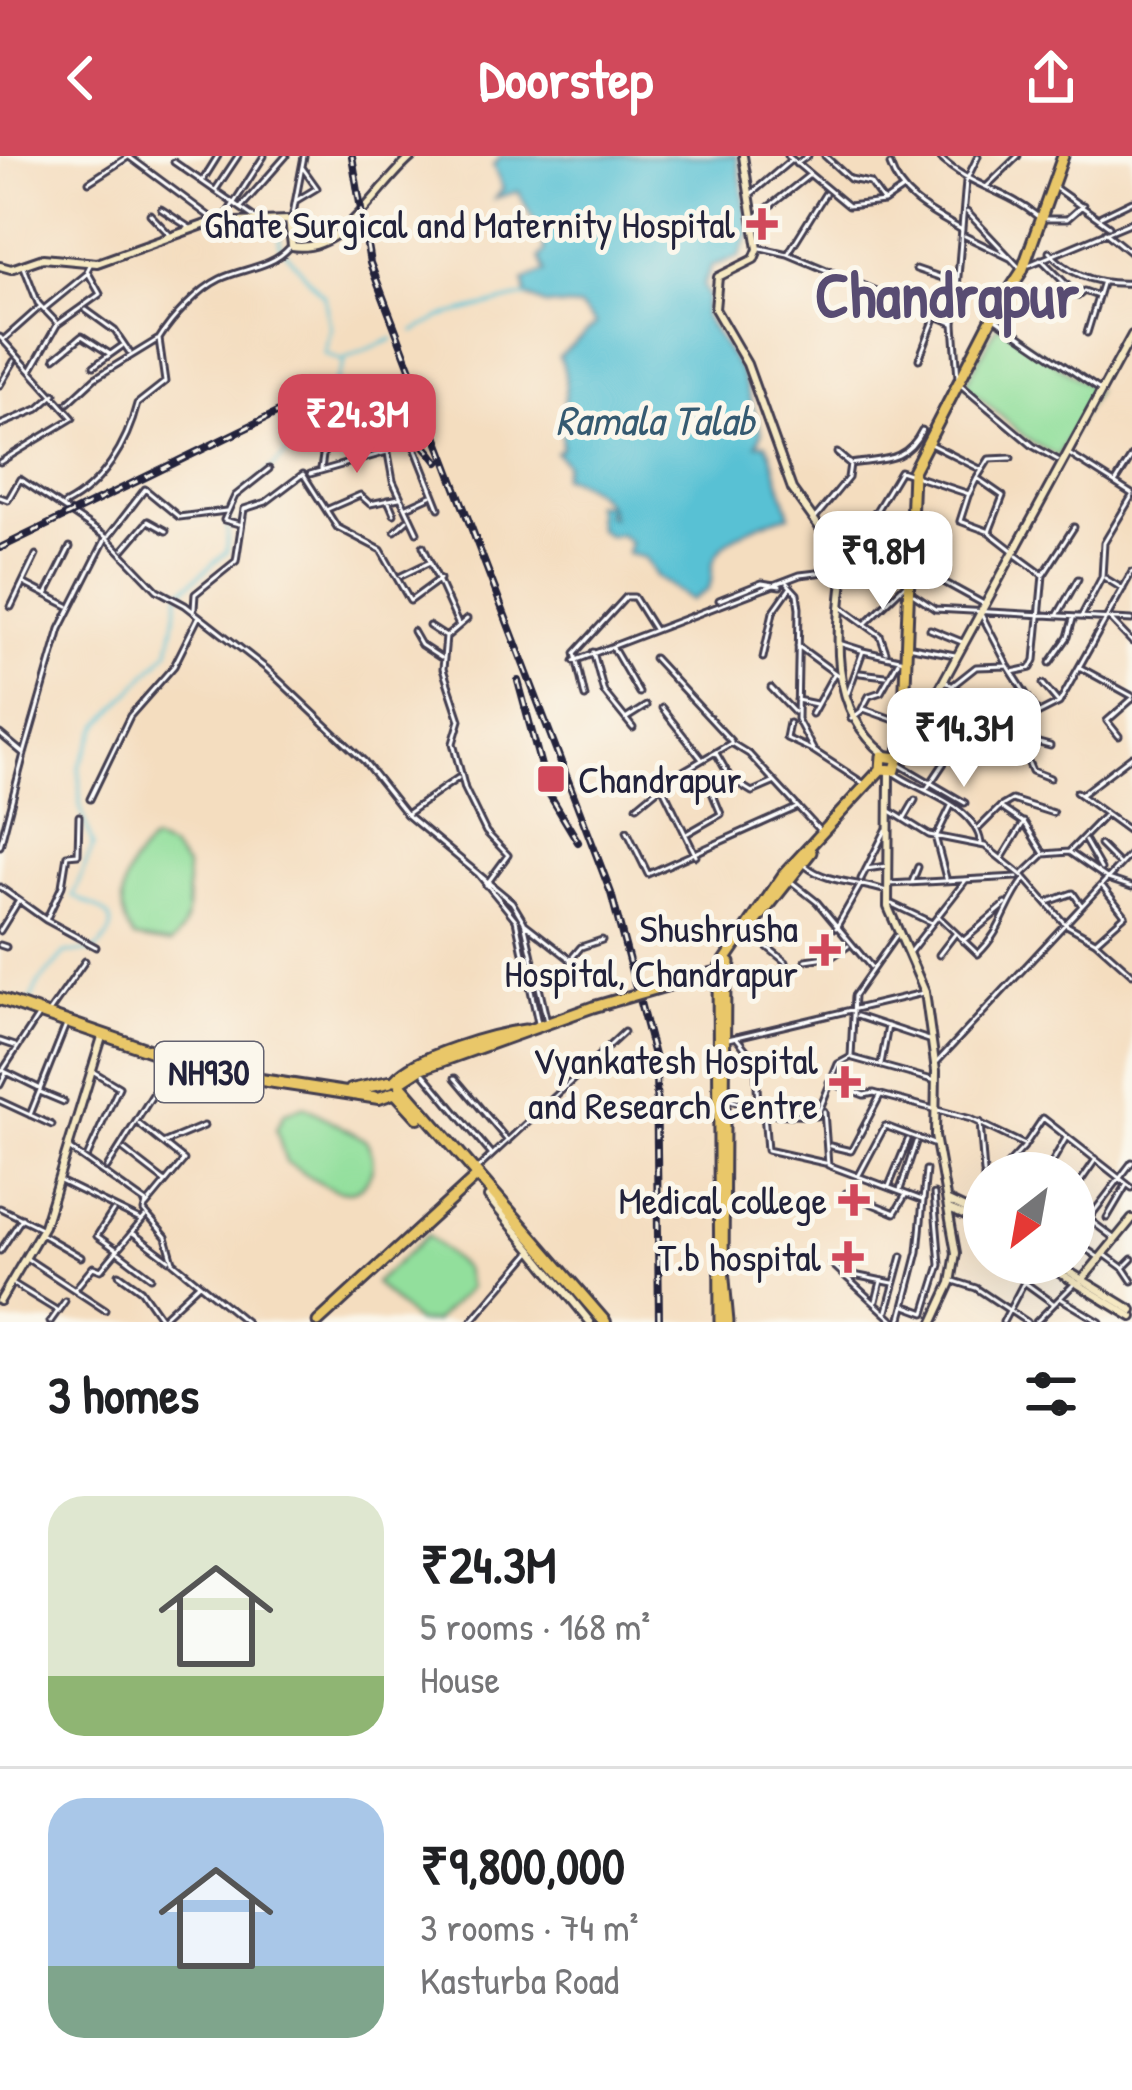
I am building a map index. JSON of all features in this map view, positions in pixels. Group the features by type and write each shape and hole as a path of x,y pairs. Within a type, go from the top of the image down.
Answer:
{"highway":[{"name":"NH930","path":"0,996 173,1062 379,1098 396,1086"},
{"name":"NH930","path":"29,1007 66,1024 208,1066 352,1090 396,1086"},
{"path":"396,1086 598,1322"},
{"path":"474,1177 548,1259"}],"main road":[{"path":"722,974 802,862 890,766 904,724 913,471 992,317 1022,271 1063,156"},
{"path":"720,1215 726,1041 722,974 756,910 865,784 890,766"},
{"path":"396,1086 420,1069 593,1007 695,977 722,974"},
{"path":"396,1086 406,1068 541,1026"},
{"path":"724,1322 720,1215 726,1041"},
{"path":"327,1317 474,1177"}],"street":[{"path":"89,182 128,156 220,222"},
{"path":"202,180 218,156"},
{"path":"216,189 238,156"},
{"path":"220,222 264,156"},
{"path":"241,207 286,156"},
{"path":"290,227 304,156"},
{"path":"66,406 130,355 159,339 214,282 280,258 292,246 332,237 413,156"},
{"path":"743,156 758,249 754,259 718,277 715,309 747,364 792,489 845,566"},
{"path":"751,194 792,160 808,156"},
{"path":"825,156 850,179 870,183 884,202"},
{"path":"938,156 965,182 1018,200 1041,219 1066,219 1083,205"},
{"path":"978,156 965,182 954,324 958,383 1033,446 1062,462"},
{"path":"984,188 1018,156"},
{"path":"792,160 826,192 851,206 884,202 903,189"},
{"path":"174,162 255,218"},
{"path":"890,164 903,189 920,207 1012,259"},
{"path":"296,200 317,189 310,172 301,166"},
{"path":"754,218 808,176"},
{"path":"1053,186 1112,228"},
{"path":"788,254 826,192"},
{"path":"1100,216 1132,201"},
{"path":"161,209 192,230"},
{"path":"965,210 1022,271 1048,252 1132,222"},
{"path":"150,214 171,237"},
{"path":"0,266 43,259 92,262 220,222 255,218 289,220 292,246"},
{"path":"1104,231 1132,254"},
{"path":"758,249 788,254 954,324"},
{"path":"1048,252 1065,269 1103,282 1132,283"},
{"path":"1039,257 1065,289 1078,296 1084,291 1098,296"},
{"path":"0,462 70,423 73,415 32,369 15,359 2,339 88,273 92,262"},
{"path":"23,265 43,308 58,324"},
{"path":"916,269 957,283"},
{"path":"32,369 58,324 100,294 88,273"},
{"path":"1087,333 1103,282"},
{"path":"84,308 130,355"},
{"path":"992,317 1102,391"},
{"path":"919,359 935,318"},
{"path":"933,1322 952,1280 956,1253 938,1145 935,1064 925,992 888,902 890,766 907,748 1132,335"},
{"path":"55,358 82,336 110,354"},
{"path":"62,506 94,488 132,430 137,404 163,385 159,339"},
{"path":"94,366 124,344"},
{"path":"0,385 15,359"},
{"path":"1,415 2,424 38,410 56,394"},
{"path":"321,470 330,436 346,410"},
{"path":"330,436 341,447 371,430 386,442 401,498 417,532"},
{"path":"837,453 850,464 898,458 910,452 922,430"},
{"path":"353,440 363,459"},
{"path":"928,442 982,470"},
{"path":"416,450 439,508"},
{"path":"91,799 130,716 173,666 197,614 195,593 236,561 244,509 266,502 293,479 389,452"},
{"path":"1067,453 1132,495 1104,543 1102,577 1081,619"},
{"path":"1114,484 1132,456"},
{"path":"1011,458 991,458 969,494 960,521 989,532 1043,575"},
{"path":"814,519 848,478 850,464"},
{"path":"240,525 228,522 226,511 235,496 269,469"},
{"path":"969,494 913,471 900,471 845,566 836,642 851,719 890,766 952,805 977,829 981,844"},
{"path":"308,475 340,530 379,547 413,602 440,579"},
{"path":"977,478 1003,496 989,532"},
{"path":"0,497 8,500 20,479 107,538 170,598 185,604 267,669 352,750 406,814 489,882 520,923 598,982"},
{"path":"0,846 69,607 107,538 145,489 178,517 226,511"},
{"path":"328,509 360,495 368,504 401,498"},
{"path":"406,507 434,495"},
{"path":"388,500 394,514"},
{"path":"395,531 410,518"},
{"path":"121,552 148,521 166,531"},
{"path":"1010,673 1033,666 1043,575 1074,527"},
{"path":"423,546 459,626"},
{"path":"46,595 70,547"},
{"path":"11,607 37,555"},
{"path":"400,577 431,562"},
{"path":"574,661 787,585 800,575 845,566"},
{"path":"925,792 945,761 1059,704 1132,572"},
{"path":"931,574 987,614 1132,620"},
{"path":"1102,577 1124,590"},
{"path":"865,624 912,579"},
{"path":"1057,617 1078,579"},
{"path":"23,583 69,607"},
{"path":"719,600 762,583 787,585"},
{"path":"787,585 799,608 796,712"},
{"path":"763,658 773,612 787,585"},
{"path":"911,593 934,609 982,608"},
{"path":"585,698 574,661 577,650 628,596 655,631"},
{"path":"838,605 880,635 887,654"},
{"path":"982,608 1010,673 1039,714"},
{"path":"1050,663 1068,637 1073,619"},
{"path":"1110,619 1132,642"},
{"path":"467,620 446,637 444,660 460,719 453,742 462,777 483,826 508,855 489,882"},
{"path":"429,626 446,637"},
{"path":"930,628 964,643"},
{"path":"412,631 421,645 444,660"},
{"path":"836,642 903,660 879,694 869,696 851,719"},
{"path":"796,645 845,680"},
{"path":"612,646 639,693"},
{"path":"908,646 957,655"},
{"path":"848,694 863,651"},
{"path":"593,652 604,692 633,728"},
{"path":"654,658 821,832"},
{"path":"952,686 976,667 1008,666"},
{"path":"1080,668 1132,697 1108,721 1120,736"},
{"path":"856,672 888,676"},
{"path":"812,714 834,673"},
{"path":"943,680 984,707 999,734 1023,749 1032,771 1050,778"},
{"path":"1043,684 1059,704"},
{"path":"952,686 952,733"},
{"path":"771,688 796,712 814,751"},
{"path":"797,700 817,705"},
{"path":"994,723 1028,700"},
{"path":"626,718 646,706"},
{"path":"662,709 702,759"},
{"path":"862,709 904,724"},
{"path":"789,723 787,740 814,751 865,784"},
{"path":"0,734 24,754"},
{"path":"1023,749 1035,742 1050,746"},
{"path":"637,806 731,743"},
{"path":"907,748 945,761"},
{"path":"715,751 731,779 752,792 775,782"},
{"path":"1132,756 1078,794 1132,833"},
{"path":"890,766 965,803"},
{"path":"406,814 462,777"},
{"path":"685,835 721,814 711,790 731,779"},
{"path":"662,786 696,856"},
{"path":"903,820 914,800"},
{"path":"977,829 1011,800 1053,813"},
{"path":"946,880 936,837 952,805"},
{"path":"627,831 648,874 798,807"},
{"path":"1000,807 1024,822 1044,854"},
{"path":"890,810 936,837 981,844 1022,877 1064,924 1095,941 1132,974"},
{"path":"939,917 979,954 1002,929 1022,877 1044,854 1069,852 1105,814"},
{"path":"46,920 62,886 67,855 78,854 79,816"},
{"path":"1001,859 1024,822"},
{"path":"835,929 889,828"},
{"path":"1084,839 1100,872"},
{"path":"1100,845 1120,866"},
{"path":"1069,852 1108,879 1132,887"},
{"path":"935,1064 1131,854"},
{"path":"802,862 821,876 888,888 1022,877"},
{"path":"866,869 888,866"},
{"path":"911,883 918,867"},
{"path":"908,954 967,879"},
{"path":"788,880 817,902 835,929 873,968"},
{"path":"1095,941 1126,915 1102,886"},
{"path":"0,887 46,920 96,947"},
{"path":"1046,902 1073,893 1082,906"},
{"path":"0,931 19,902"},
{"path":"888,902 933,924"},
{"path":"962,942 1010,902"},
{"path":"520,923 541,1026"},
{"path":"749,933 786,962"},
{"path":"851,1057 854,995 898,933"},
{"path":"939,955 955,934"},
{"path":"570,960 581,947 602,940"},
{"path":"806,959 833,956 849,945"},
{"path":"0,1085 29,1007 85,961"},
{"path":"1127,968 1132,961"},
{"path":"726,1041 856,1013 925,992"},
{"path":"856,1013 932,1041"},
{"path":"30,1114 66,1024"},
{"path":"880,1065 888,1024"},
{"path":"474,1177 624,1032"},
{"path":"0,1301 41,1231 103,1034"},
{"path":"0,1041 17,1046"},
{"path":"726,1041 756,1062 767,1150 827,1163 922,1200"},
{"path":"827,1163 824,1109 838,1064 851,1057 936,1081"},
{"path":"106,1170 173,1062"},
{"path":"420,1069 492,1156"},
{"path":"4,1070 64,1102"},
{"path":"87,1156 118,1088 92,1071"},
{"path":"455,1078 508,1141"},
{"path":"829,1082 980,1122 1025,1145"},
{"path":"829,1145 851,1152 874,1101 882,1096"},
{"path":"724,1098 761,1112 809,1118 824,1109"},
{"path":"0,1101 52,1125"},
{"path":"1019,1152 1039,1119 1067,1136 1130,1186 1107,1218"},
{"path":"75,1289 117,1251 184,1160 137,1122"},
{"path":"980,1122 982,1152"},
{"path":"163,1143 204,1126"},
{"path":"858,1177 885,1126 938,1145"},
{"path":"1058,1152 1067,1136"},
{"path":"888,1189 909,1138"},
{"path":"846,1193 895,1213 917,1141"},
{"path":"68,1148 106,1170 146,1211 166,1237 173,1262"},
{"path":"121,1148 166,1182"},
{"path":"1095,1210 1132,1162"},
{"path":"832,1264 897,1322 906,1306 926,1170"},
{"path":"58,1180 141,1221"},
{"path":"869,1202 875,1184"},
{"path":"906,1306 925,1312 939,1271 934,1194"},
{"path":"488,1197 598,1322"},
{"path":"949,1205 963,1211"},
{"path":"0,1208 81,1257"},
{"path":"114,1210 97,1237 151,1277"},
{"path":"0,1252 22,1218"},
{"path":"1095,1263 1132,1219"},
{"path":"1095,1222 1115,1239"},
{"path":"132,1232 246,1322"},
{"path":"471,1322 531,1251"},
{"path":"1095,1252 1123,1268 1132,1281"},
{"path":"886,1313 902,1256"},
{"path":"26,1258 105,1310"},
{"path":"1123,1268 1132,1258"},
{"path":"843,1273 895,1283"},
{"path":"119,1274 141,1289 164,1320 199,1284"},
{"path":"875,1303 882,1280"},
{"path":"952,1280 976,1288 1027,1322"},
{"path":"11,1282 58,1311"},
{"path":"1004,1322 1024,1282 1054,1303"},
{"path":"1036,1322 1075,1284"},
{"path":"1083,1284 1132,1314"},
{"path":"1059,1298 1100,1322"},
{"path":"50,1322 65,1301"},
{"path":"228,1322 234,1313"},
{"path":"1077,1322 1085,1313"}],"green space":[{"path":"998,324 1096,391 1058,456 1031,442 965,385"},
{"path":"153,841 171,849 186,867 186,919 170,944 134,938 123,913 128,874"},
{"path":"304,1106 366,1140 372,1167 361,1186 351,1191 329,1188 286,1162 276,1129 285,1113"},
{"path":"428,1235 464,1269 469,1288 434,1322 416,1322 375,1283"}],"water":[{"name":"Ramala Talab","path":"501,156 737,156 750,233 739,257 712,266 703,285 708,297 704,316 741,373 762,433 757,444 766,444 770,452 790,515 758,525 725,544 713,563 708,590 691,600 656,576 645,558 627,553 630,543 620,534 609,536 598,529 594,504 606,504 604,500 583,484 562,477 566,464 556,453 562,448 566,387 559,357 596,324 580,307 545,305 526,296 524,281 545,272 539,257 545,251 519,191 495,198 503,189 493,165"}],"waterway":[{"path":"279,227 280,246 324,296 331,330 324,353 341,360"},
{"path":"414,332 441,317 526,296"},
{"path":"242,492 304,433 346,358 393,339"},
{"path":"28,1006 38,984 65,953 94,951 111,930 108,916 73,896 93,846 80,805 79,766 98,727 169,650 180,592 227,552 228,514"}],"railway":[{"path":"352,156 370,263 611,893 656,1063 659,1322"},
{"path":"0,548 291,406 334,405 373,412 408,431 438,462"},
{"path":"518,681 548,792 578,842"}],"place":[{"name":"Ghate Surgical and Maternity Hospital","path":"762,224"},
{"name":"Chandrapur","path":"551,779"},
{"name":"Shushrusha Hospital, Chandrapur","path":"825,950"},
{"name":"Vyankatesh Hospital and Research Centre","path":"845,1082"},
{"name":"Medical college","path":"854,1200"},
{"name":"T.b hospital","path":"848,1257"}],"district":[{"name":"Chandrapur","path":"947,295"}]}
